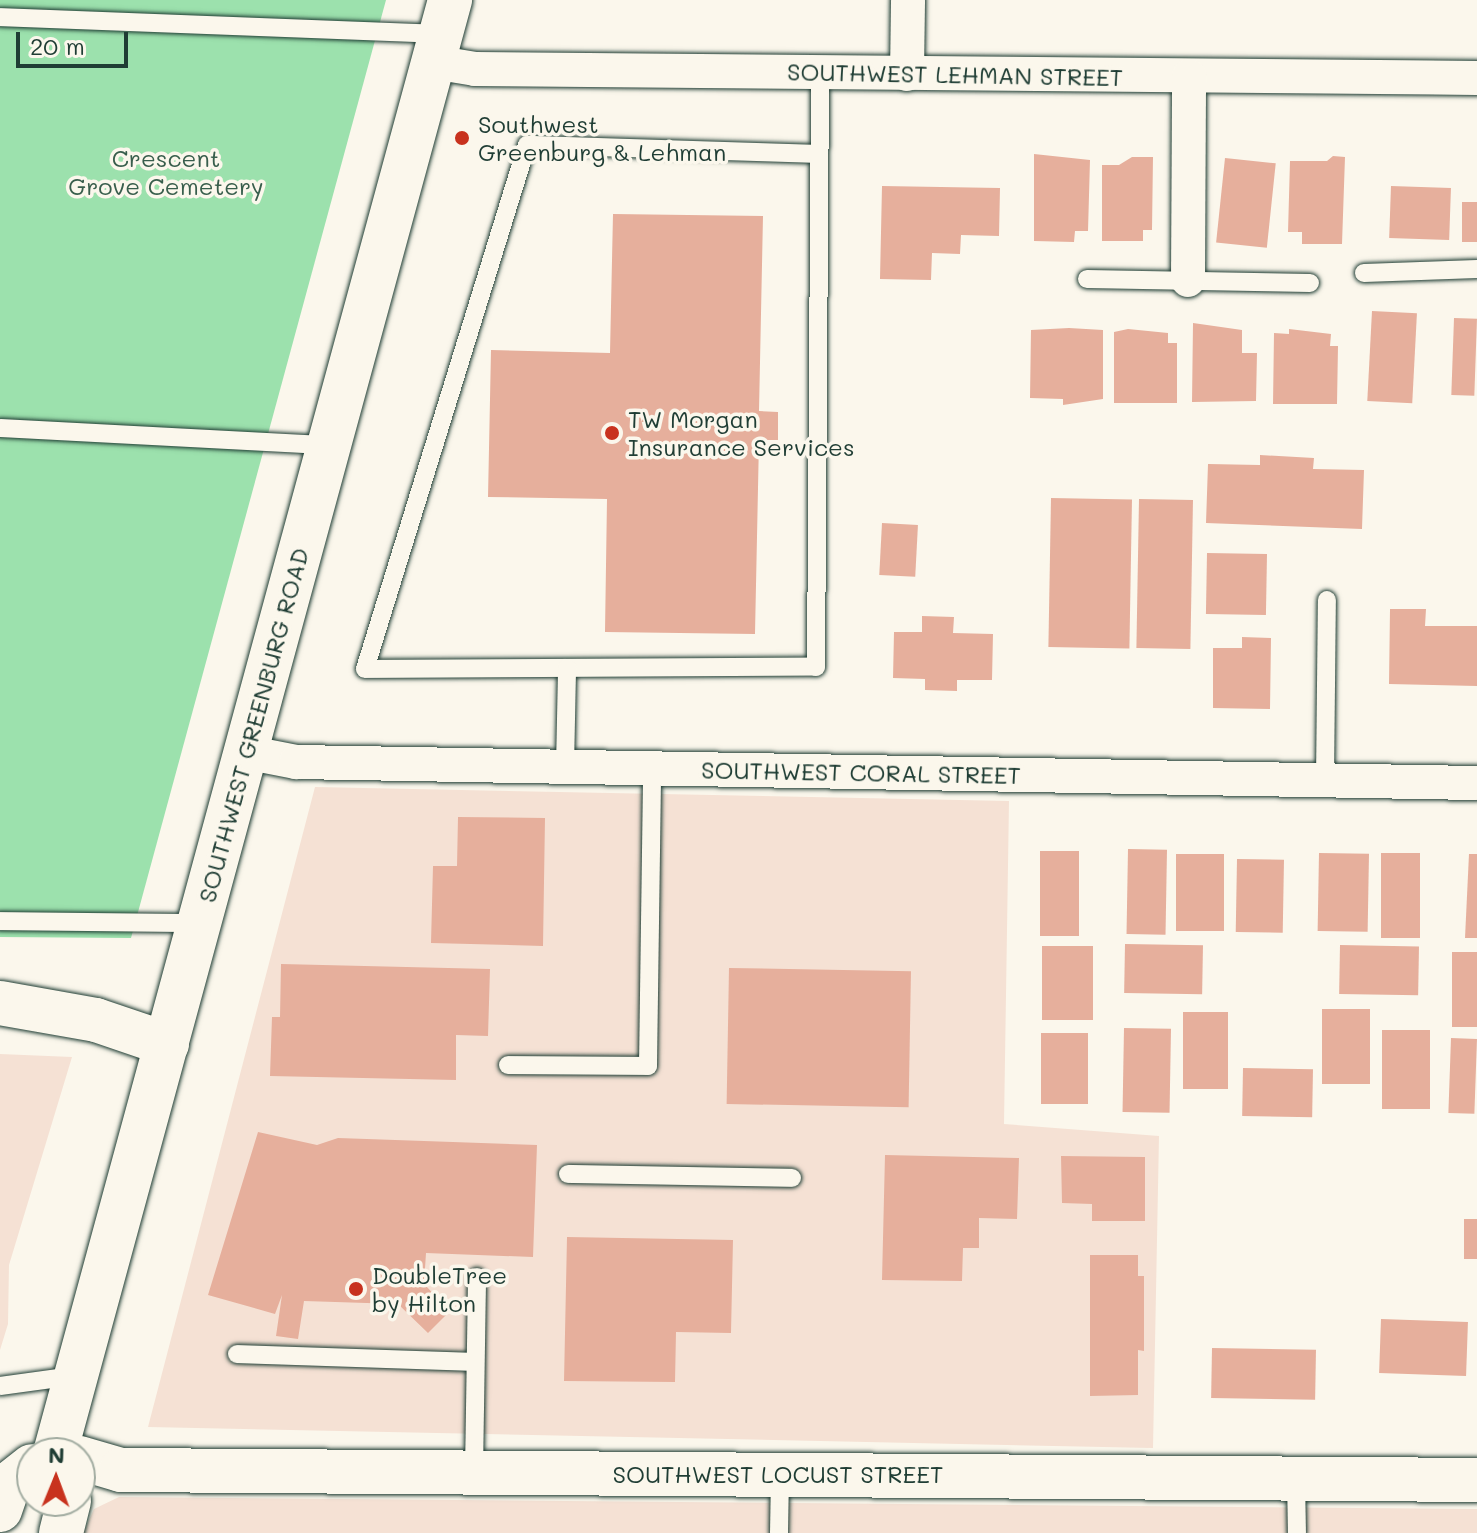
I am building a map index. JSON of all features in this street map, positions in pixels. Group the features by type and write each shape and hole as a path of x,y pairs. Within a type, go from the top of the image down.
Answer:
{"street":[{"path":"907,74 908,0"},
{"name":"SOUTHWEST LEHMAN STREET","path":"441,32 475,69 1477,78"},
{"name":"SOUTHWEST GREENBURG ROAD","path":"61,1437 441,32"},
{"path":"1188,280 1189,76"},
{"name":"SOUTHWEST CORAL STREET","path":"245,752 296,762 1477,783"},
{"path":"0,1003 96,1020 167,1044"},
{"name":"SOUTHWEST LOCUST STREET","path":"96,1464 121,1470 1477,1480"},
{"name":"SOUTHWEST GREENBURG ROAD","path":"0,1510 9,1484 16,1480"}],"lane":[{"path":"0,17 441,32"},
{"path":"819,154 527,145 365,669 816,667 820,73"},
{"path":"1364,273 1477,269"},
{"path":"1087,279 1310,283"},
{"path":"0,428 329,445"},
{"path":"1325,780 1327,600"},
{"path":"565,767 567,668"},
{"path":"508,1065 648,1066 652,768"},
{"path":"0,921 199,923"},
{"path":"568,1174 792,1178"},
{"path":"474,1472 477,1277"},
{"path":"237,1354 475,1362"},
{"path":"0,1386 76,1376"},
{"path":"779,1533 780,1473"},
{"path":"1296,1478 1297,1533"}],"shaded area":[{"path":"315,787 1009,801 1004,1124 1159,1136 1153,1448 148,1427"},
{"path":"0,1054 72,1057 9,1265 8,1324 0,1350"},
{"path":"119,1497 1477,1509 1477,1533 83,1533 90,1517 96,1517 96,1508"}],"green space":[{"name":"Crescent Grove Cemetery","path":"0,0 386,0 131,938 0,937"}],"building":[{"path":"1034,154 1090,160 1088,231 1075,231 1074,242 1034,241"},
{"path":"1333,156 1345,157 1342,244 1302,244 1302,232 1288,232 1290,161 1327,161"},
{"path":"1132,157 1153,157 1152,230 1143,230 1143,241 1102,241 1102,165 1119,165"},
{"path":"1225,158 1276,163 1267,248 1216,243"},
{"path":"882,186 1000,188 999,236 961,235 960,254 932,253 931,280 880,279"},
{"path":"1391,186 1451,188 1449,240 1389,238"},
{"path":"1462,202 1477,202 1477,242 1462,242"},
{"path":"613,214 763,216 759,411 778,412 778,440 759,440 755,634 605,632 607,499 488,497 491,350 610,353"},
{"path":"1372,311 1417,313 1412,403 1367,401"},
{"path":"1454,318 1477,319 1474,396 1451,395"},
{"path":"1193,323 1242,330 1242,353 1257,353 1256,401 1192,402"},
{"path":"1128,329 1168,333 1168,343 1177,343 1177,403 1114,403 1114,332"},
{"path":"1289,329 1331,334 1330,346 1338,346 1337,404 1273,404 1274,333 1289,334"},
{"path":"1031,330 1103,330 1103,399 1063,405 1063,399 1030,398"},
{"path":"1260,455 1314,458 1313,469 1364,470 1362,529 1206,523 1208,464 1260,465"},
{"path":"1051,498 1132,499 1129,648 1048,647"},
{"path":"1139,499 1193,500 1190,649 1136,648"},
{"path":"882,523 918,525 915,577 879,575"},
{"path":"1207,553 1267,554 1266,615 1206,614"},
{"path":"1390,609 1426,609 1425,626 1477,626 1477,686 1389,684"},
{"path":"922,616 954,617 953,633 993,634 992,680 957,680 957,691 925,690 925,679 893,678 894,632 922,632"},
{"path":"1242,637 1271,638 1270,709 1213,708 1213,648 1242,648"},
{"path":"458,817 545,818 543,946 431,943 433,866 457,866"},
{"path":"1128,849 1167,850 1166,935 1127,934"},
{"path":"1040,851 1079,851 1079,936 1040,936"},
{"path":"1319,853 1369,854 1368,932 1318,931"},
{"path":"1381,853 1420,853 1420,938 1381,938"},
{"path":"1176,854 1224,854 1224,931 1176,931"},
{"path":"1469,854 1477,854 1477,938 1465,938"},
{"path":"1237,859 1284,860 1283,933 1236,932"},
{"path":"1125,944 1203,945 1202,994 1124,993"},
{"path":"1340,945 1419,946 1418,995 1339,994"},
{"path":"1042,946 1093,946 1093,1020 1042,1020"},
{"path":"1452,952 1477,952 1477,1027 1452,1027"},
{"path":"281,964 490,969 488,1036 456,1035 456,1080 270,1076 272,1017 280,1017"},
{"path":"729,968 911,971 909,1107 727,1104"},
{"path":"1322,1009 1370,1009 1370,1084 1322,1084"},
{"path":"1183,1012 1228,1012 1228,1089 1183,1089"},
{"path":"1124,1028 1171,1029 1170,1113 1123,1112"},
{"path":"1382,1030 1430,1030 1430,1109 1382,1109"},
{"path":"1041,1033 1088,1033 1088,1104 1041,1104"},
{"path":"1451,1038 1477,1039 1474,1114 1448,1113"},
{"path":"1243,1068 1313,1069 1312,1117 1242,1116"},
{"path":"258,1132 317,1145 338,1138 537,1145 533,1257 426,1253 424,1284 450,1311 428,1333 398,1304 304,1301 298,1339 276,1336 282,1295 275,1314 208,1295"},
{"path":"885,1155 1019,1158 1017,1219 979,1218 979,1248 963,1248 962,1281 882,1280"},
{"path":"1061,1156 1145,1157 1145,1221 1092,1221 1092,1204 1062,1203"},
{"path":"1464,1219 1477,1219 1477,1259 1464,1259"},
{"path":"567,1237 733,1240 731,1333 676,1332 675,1382 564,1381"},
{"path":"1090,1255 1138,1255 1138,1276 1144,1276 1144,1351 1138,1350 1138,1395 1090,1396"},
{"path":"1381,1319 1468,1322 1466,1376 1379,1373"},
{"path":"1212,1348 1316,1350 1315,1400 1211,1398"}],"place":[{"name":"Southwest Greenburg & Lehman","path":"462,138"},
{"name":"TW Morgan Insurance Services","path":"612,433"},
{"name":"DoubleTree by Hilton","path":"356,1289"}]}
